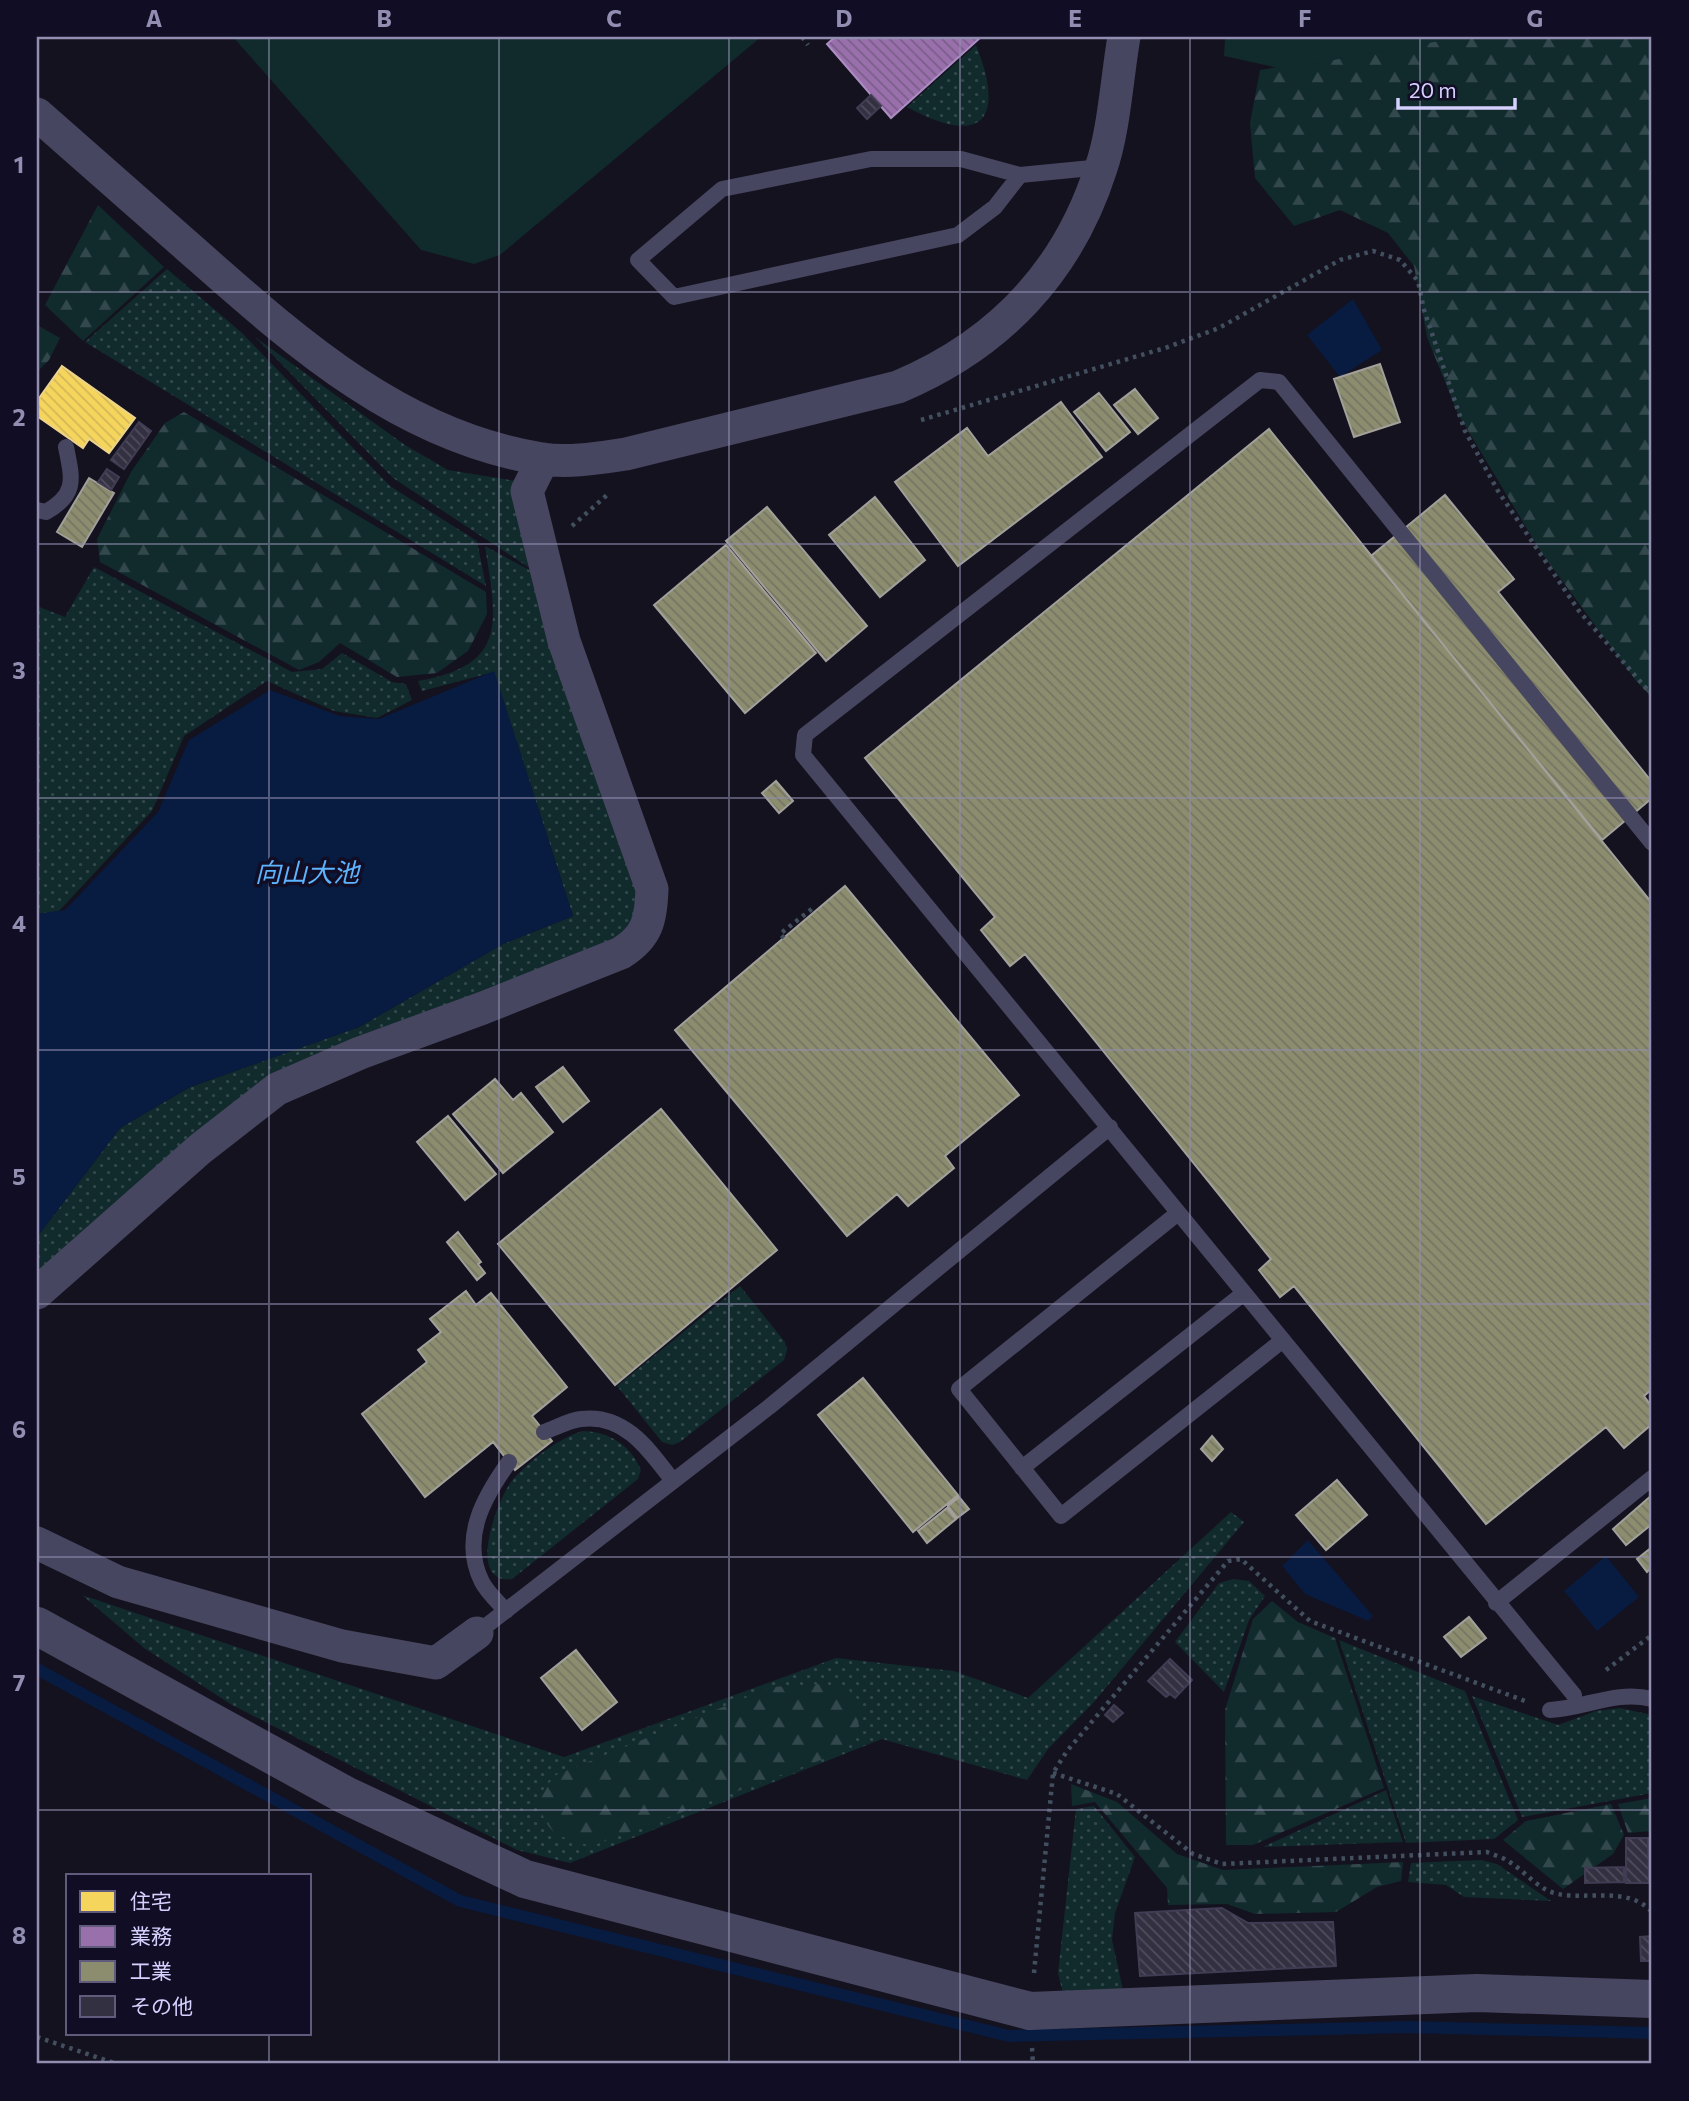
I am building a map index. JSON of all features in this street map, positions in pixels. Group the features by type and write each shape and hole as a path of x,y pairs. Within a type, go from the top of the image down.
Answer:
{"street":[{"path":"37,114 280,328 396,410 446,433 543,459 580,460 626,454 898,387 940,370 1004,322 1034,291 1063,253 1102,167 1124,37"},
{"path":"37,1293 200,1149 277,1089 359,1052 483,1009 621,953 639,942 651,913 652,889 564,641 552,546 527,491 543,459"},
{"path":"37,1543 118,1582 342,1646 436,1663 477,1633"},
{"path":"37,1626 345,1795 525,1879 1031,2011 1477,1993 1652,1999"}],"lane":[{"path":"1020,175 995,207 958,235 945,238 674,296 638,260 722,189 871,159 961,159 1020,175 1102,167"},
{"path":"1574,1695 803,755 805,735 1260,380 1279,382 1652,843"},
{"path":"37,509 46,512 62,503 68,493 72,480 66,447"},
{"path":"477,1633 769,1407 1110,1127"},
{"path":"1178,1213 960,1389 1061,1516 1283,1340"},
{"path":"1022,1468 1244,1293"},
{"path":"544,1432 582,1419 608,1421 634,1433 673,1481"},
{"path":"506,1611 482,1582 473,1554 475,1524 485,1496 509,1462"},
{"path":"1496,1603 1652,1478"},
{"path":"1550,1710 1576,1709 1617,1696 1652,1699"}],"path":[{"path":"802,37 808,45"},
{"path":"552,546 616,486"},
{"path":"784,938 780,934 813,908"},
{"path":"1031,2011 1053,1773 1067,1751 1228,1561 1241,1559 1310,1621 1550,1710"},
{"path":"1574,1695 1652,1634"},
{"path":"1053,1773 1117,1794 1194,1854 1222,1864 1488,1853 1508,1861 1545,1889 1557,1894 1626,1897 1646,1905 1652,1912"},
{"path":"37,2037 117,2064"}],"green space":[{"path":"233,37 761,37 500,255 474,264 421,250"},
{"path":"1225,37 1462,37 1283,69 1224,56"},
{"path":"1454,37 1652,37 1652,697 1637,682 1541,552 1458,414 1427,337 1414,266 1388,233 1340,210 1294,226 1255,178 1250,123 1260,70"},
{"path":"976,45 989,93 987,109 981,120 969,125 953,125 907,107"},
{"path":"98,205 164,267 83,341 45,305"},
{"path":"167,269 242,333 390,486 477,541 486,586 85,342"},
{"path":"37,325 60,338 49,360 37,372"},
{"path":"255,337 405,445 448,470 516,481 531,569 393,478"},
{"path":"184,412 486,592 487,614 468,651 437,673 397,677 340,643 319,662 299,670 100,562 97,539 131,472 165,423"},
{"path":"485,546 533,572 642,895 634,916 617,940 358,1045 37,1277 37,1237 120,1128 190,1087 359,1027 503,944 573,916 494,672 422,691 418,681 448,674 469,664 483,651 490,635 493,617"},
{"path":"94,567 292,672 322,669 342,653 392,682 406,684 412,700 377,718 334,711 267,681 184,736 152,811 59,911 37,914 37,606 65,617"},
{"path":"740,1286 785,1342 787,1350 784,1360 680,1442 672,1445 662,1442 617,1386"},
{"path":"582,1431 601,1434 625,1447 641,1470 638,1479 512,1579 498,1577 490,1568 487,1554 494,1519 508,1487 538,1456"},
{"path":"1231,1512 1244,1522 1094,1702 1048,1749 1027,1780 882,1739 570,1863 517,1850 232,1705 144,1648 82,1595 564,1757 836,1658 954,1671 1028,1698"},
{"path":"1233,1579 1249,1581 1265,1596 1249,1620 1224,1692 1175,1642 1219,1583"},
{"path":"1272,1601 1298,1622 1335,1638 1384,1788 1253,1845 1226,1845 1225,1710 1253,1619"},
{"path":"1339,1640 1465,1691 1518,1820 1494,1839 1406,1843"},
{"path":"819,1684 848,1689 861,1703 857,1733 834,1755 592,1846 561,1836 554,1832 544,1819 538,1796 556,1775 772,1687"},
{"path":"1472,1696 1558,1725 1596,1711 1620,1708 1652,1715 1652,1793 1522,1817"},
{"path":"1071,1784 1117,1802 1177,1854 1223,1870 1403,1862 1401,1881 1377,1887 1336,1912 1255,1914 1227,1904 1168,1905 1167,1888 1095,1802 1072,1806"},
{"path":"1386,1790 1403,1842 1263,1847"},
{"path":"1652,1798 1652,1831 1628,1833 1618,1804"},
{"path":"1611,1804 1624,1835 1613,1854 1563,1889 1503,1840 1526,1821"},
{"path":"1094,1806 1135,1857 1115,1913 1112,1940 1123,1990 1063,1994 1058,1973 1076,1809"},
{"path":"1481,1860 1497,1864 1551,1901 1464,1897 1446,1885 1408,1882 1411,1863"}],"water":[{"path":"1353,299 1382,350 1340,377 1307,335"},
{"name":"向山大池","path":"494,671 573,916 503,944 359,1027 190,1087 120,1128 37,1237 37,914 65,910 158,812 189,740 270,690 340,716 379,719"},
{"path":"1308,1540 1373,1616 1368,1621 1305,1594 1282,1566"},
{"path":"1606,1556 1639,1597 1597,1631 1564,1591"}],"building: 住宅":[{"path":"62,366 135,418 109,453 89,439 83,448 37,416 37,401"}],"building: 業務":[{"path":"835,37 981,37 891,118 827,44"}],"building: 工業":[{"path":"1380,364 1400,422 1354,437 1334,379"},
{"path":"1135,389 1158,418 1138,434 1114,405"},
{"path":"1099,393 1130,432 1106,451 1074,412"},
{"path":"1061,402 1102,457 958,566 895,482 967,428 988,456"},
{"path":"1269,429 1652,903 1652,1389 1644,1396 1652,1407 1652,1424 1624,1448 1606,1427 1486,1524 1294,1286 1280,1297 1259,1270 1271,1259 1025,954 1010,966 981,930 995,917 865,758"},
{"path":"89,478 114,493 82,547 57,532"},
{"path":"1445,495 1514,579 1498,592 1652,782 1652,798 1602,840 1371,556"},
{"path":"875,497 925,560 880,597 829,535"},
{"path":"767,507 867,626 826,661 726,541"},
{"path":"726,545 816,653 745,713 654,605"},
{"path":"776,781 793,801 779,813 762,793"},
{"path":"845,886 1019,1095 945,1156 954,1168 908,1206 897,1194 847,1236 675,1030"},
{"path":"563,1067 589,1101 563,1122 536,1087"},
{"path":"495,1079 513,1100 521,1093 553,1132 503,1173 453,1114"},
{"path":"661,1109 777,1250 615,1385 498,1244"},
{"path":"448,1116 496,1174 465,1200 417,1142"},
{"path":"458,1232 481,1262 478,1264 485,1273 477,1280 447,1242"},
{"path":"466,1291 476,1305 491,1293 567,1387 532,1416 552,1441 515,1470 493,1442 425,1497 362,1414 427,1362 418,1350 441,1332 430,1319"},
{"path":"863,1378 958,1495 913,1532 818,1415"},
{"path":"1212,1436 1223,1449 1212,1461 1201,1449"},
{"path":"1337,1480 1367,1515 1326,1550 1296,1515"},
{"path":"1652,1495 1652,1524 1626,1545 1613,1529"},
{"path":"959,1497 969,1509 957,1518 948,1506"},
{"path":"947,1508 956,1519 927,1543 918,1531"},
{"path":"1652,1547 1652,1567 1647,1572 1637,1559"},
{"path":"1469,1617 1486,1638 1461,1657 1444,1637"},
{"path":"576,1650 617,1702 582,1730 541,1678"}],"building: その他":[{"path":"871,95 881,106 867,119 857,108"},
{"path":"139,422 151,431 124,469 111,460"},
{"path":"107,469 119,477 111,490 98,482"},
{"path":"1170,1659 1192,1680 1175,1698 1170,1694 1166,1697 1148,1681"},
{"path":"1114,1705 1123,1713 1113,1722 1105,1715"},
{"path":"1626,1838 1648,1838 1649,1883 1626,1883"},
{"path":"1624,1867 1624,1882 1585,1883 1585,1868"},
{"path":"1222,1908 1248,1923 1333,1922 1336,1966 1140,1976 1135,1913"},
{"path":"1652,1936 1652,1961 1641,1961 1640,1937"}],"waterway":[{"path":"37,1669 460,1901 1009,2036 1409,2027 1652,2033"}]}
